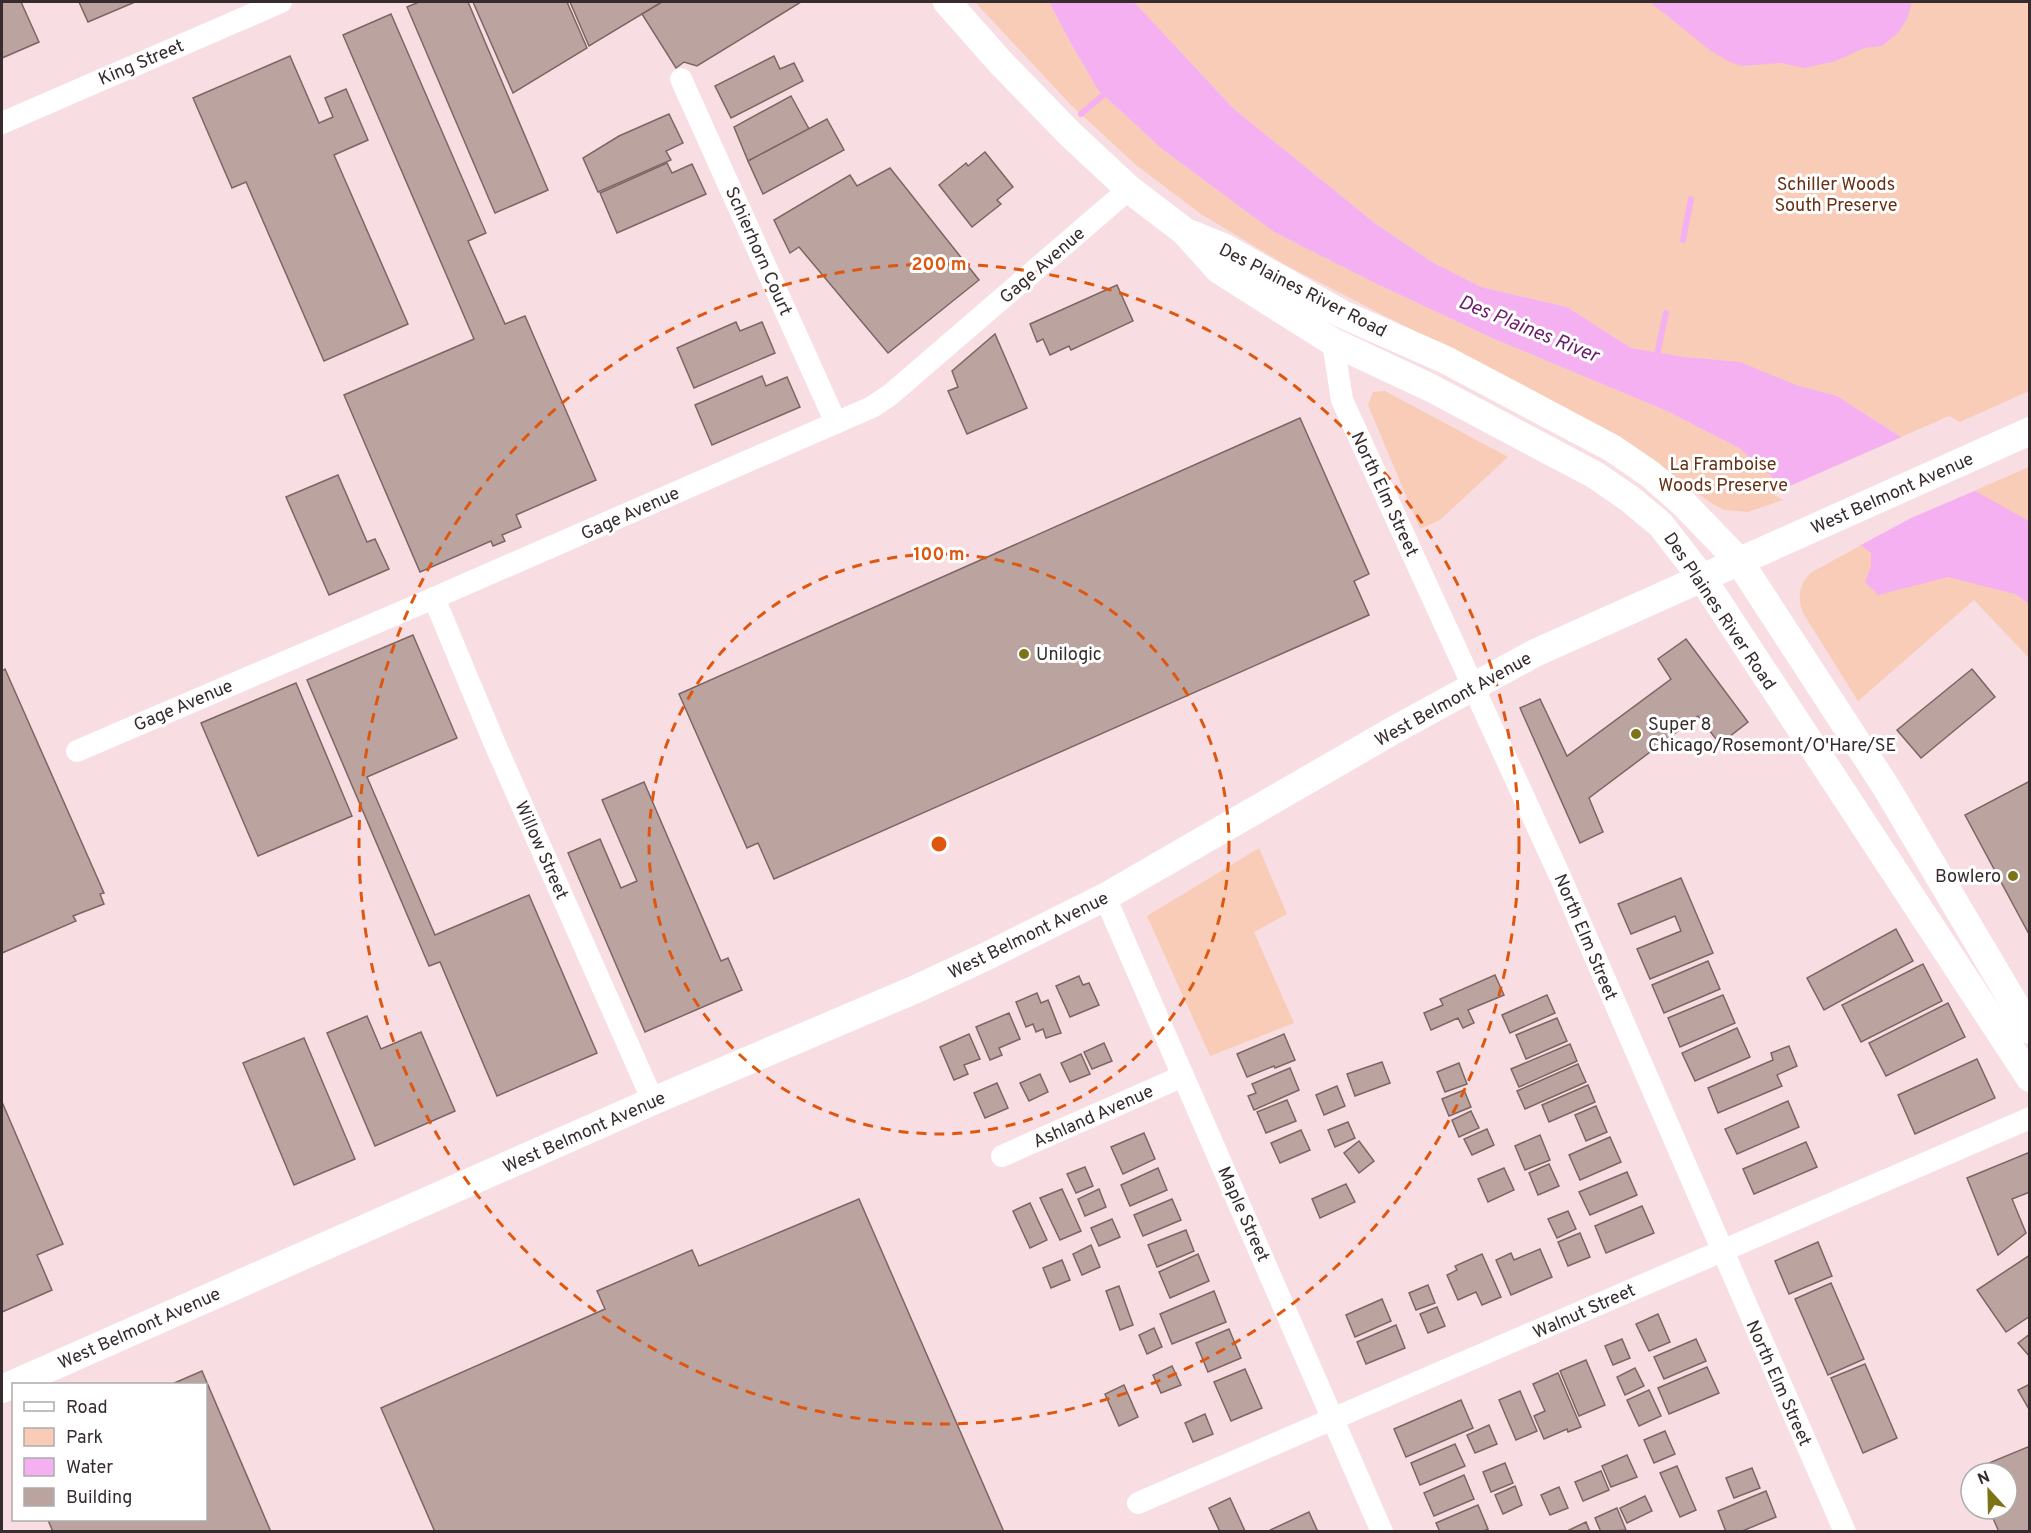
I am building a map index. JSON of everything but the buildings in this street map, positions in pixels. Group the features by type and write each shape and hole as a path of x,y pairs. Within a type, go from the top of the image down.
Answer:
{"main road":[{"name":"Des Plaines River Road","path":"946,2 1054,118 1129,189 1184,231 1219,270 1333,342 1431,388 1595,475 1630,499 1661,525 1702,578 2030,1078"},
{"name":"Des Plaines River Road","path":"1184,231 1225,248 1342,314 1446,360 1612,448 1650,474 1683,503 1739,561 1886,788 2030,1030"},
{"name":"West Belmont Avenue","path":"16,1383 653,1101 916,989 1105,897 1473,686 1535,653 2030,431"}],"street":[{"name":"King Street","path":"2,123 281,2"},
{"name":"Schierhorn Court","path":"681,79 836,423"},
{"name":"Gage Avenue","path":"77,751 872,407 890,395 1129,189"},
{"name":"North Elm Street","path":"1333,342 1342,400 1563,883 1845,1532"},
{"name":"Willow Street","path":"434,598 498,751 653,1101"},
{"name":"Maple Street","path":"1105,897 1382,1532"},
{"name":"Ashland Avenue","path":"1002,1156 1184,1076"},
{"name":"Walnut Street","path":"1138,1503 2030,1118"}],"green space":[{"name":"La Framboise Woods Preserve","path":"975,2 1049,2 1098,90 1162,149 1274,232 1492,338 1667,411 1739,448 1785,488 1773,494 1783,500 1748,512 1724,510 1654,461 1513,382 1284,264 1201,214 1136,165 1070,104"},
{"name":"Schiller Woods South Preserve","path":"1134,2 2029,2 2029,391 1960,422 1949,416 1901,437 1837,396 1685,357 1631,348 1567,307 1481,287 1432,262 1376,224 1234,109"},
{"path":"1385,391 1508,457 1440,520 1420,529 1368,405 1373,392"},
{"path":"2029,467 2029,552 1990,587 2015,594 2029,604 2029,658 1974,600 1858,701 1803,613 1800,591 1804,581 1812,572 1911,518"},
{"path":"1259,848 1287,914 1254,932 1294,1023 1210,1056 1147,916"}],"water":[{"name":"Des Plaines River","path":"1049,2 1134,2 1234,109 1376,224 1432,262 1481,287 1567,307 1631,348 1685,357 1740,362 1796,385 1837,396 1901,437 1975,491 2029,521 2029,604 2015,594 1948,577 1878,595 1865,582 1871,566 1871,553 1785,488 1739,448 1667,411 1492,338 1274,232 1162,149 1098,90"},
{"path":"1650,2 1912,2 1907,19 1898,33 1882,46 1864,48 1836,61 1804,68 1781,63 1742,66 1730,62 1711,51"}],"pier":[{"path":"1904,436 1979,489 1911,518 1859,546 1783,489"}],"waterway":[{"path":"1081,114 1108,91"},
{"path":"1683,240 1691,199"},
{"path":"1656,359 1666,313"}],"place":[{"name":"Unilogic","path":"1024,654"},
{"name":"Super 8 Chicago/Rosemont/O'Hare/SE","path":"1636,734"},
{"name":"Bowlero","path":"2013,876"}]}
